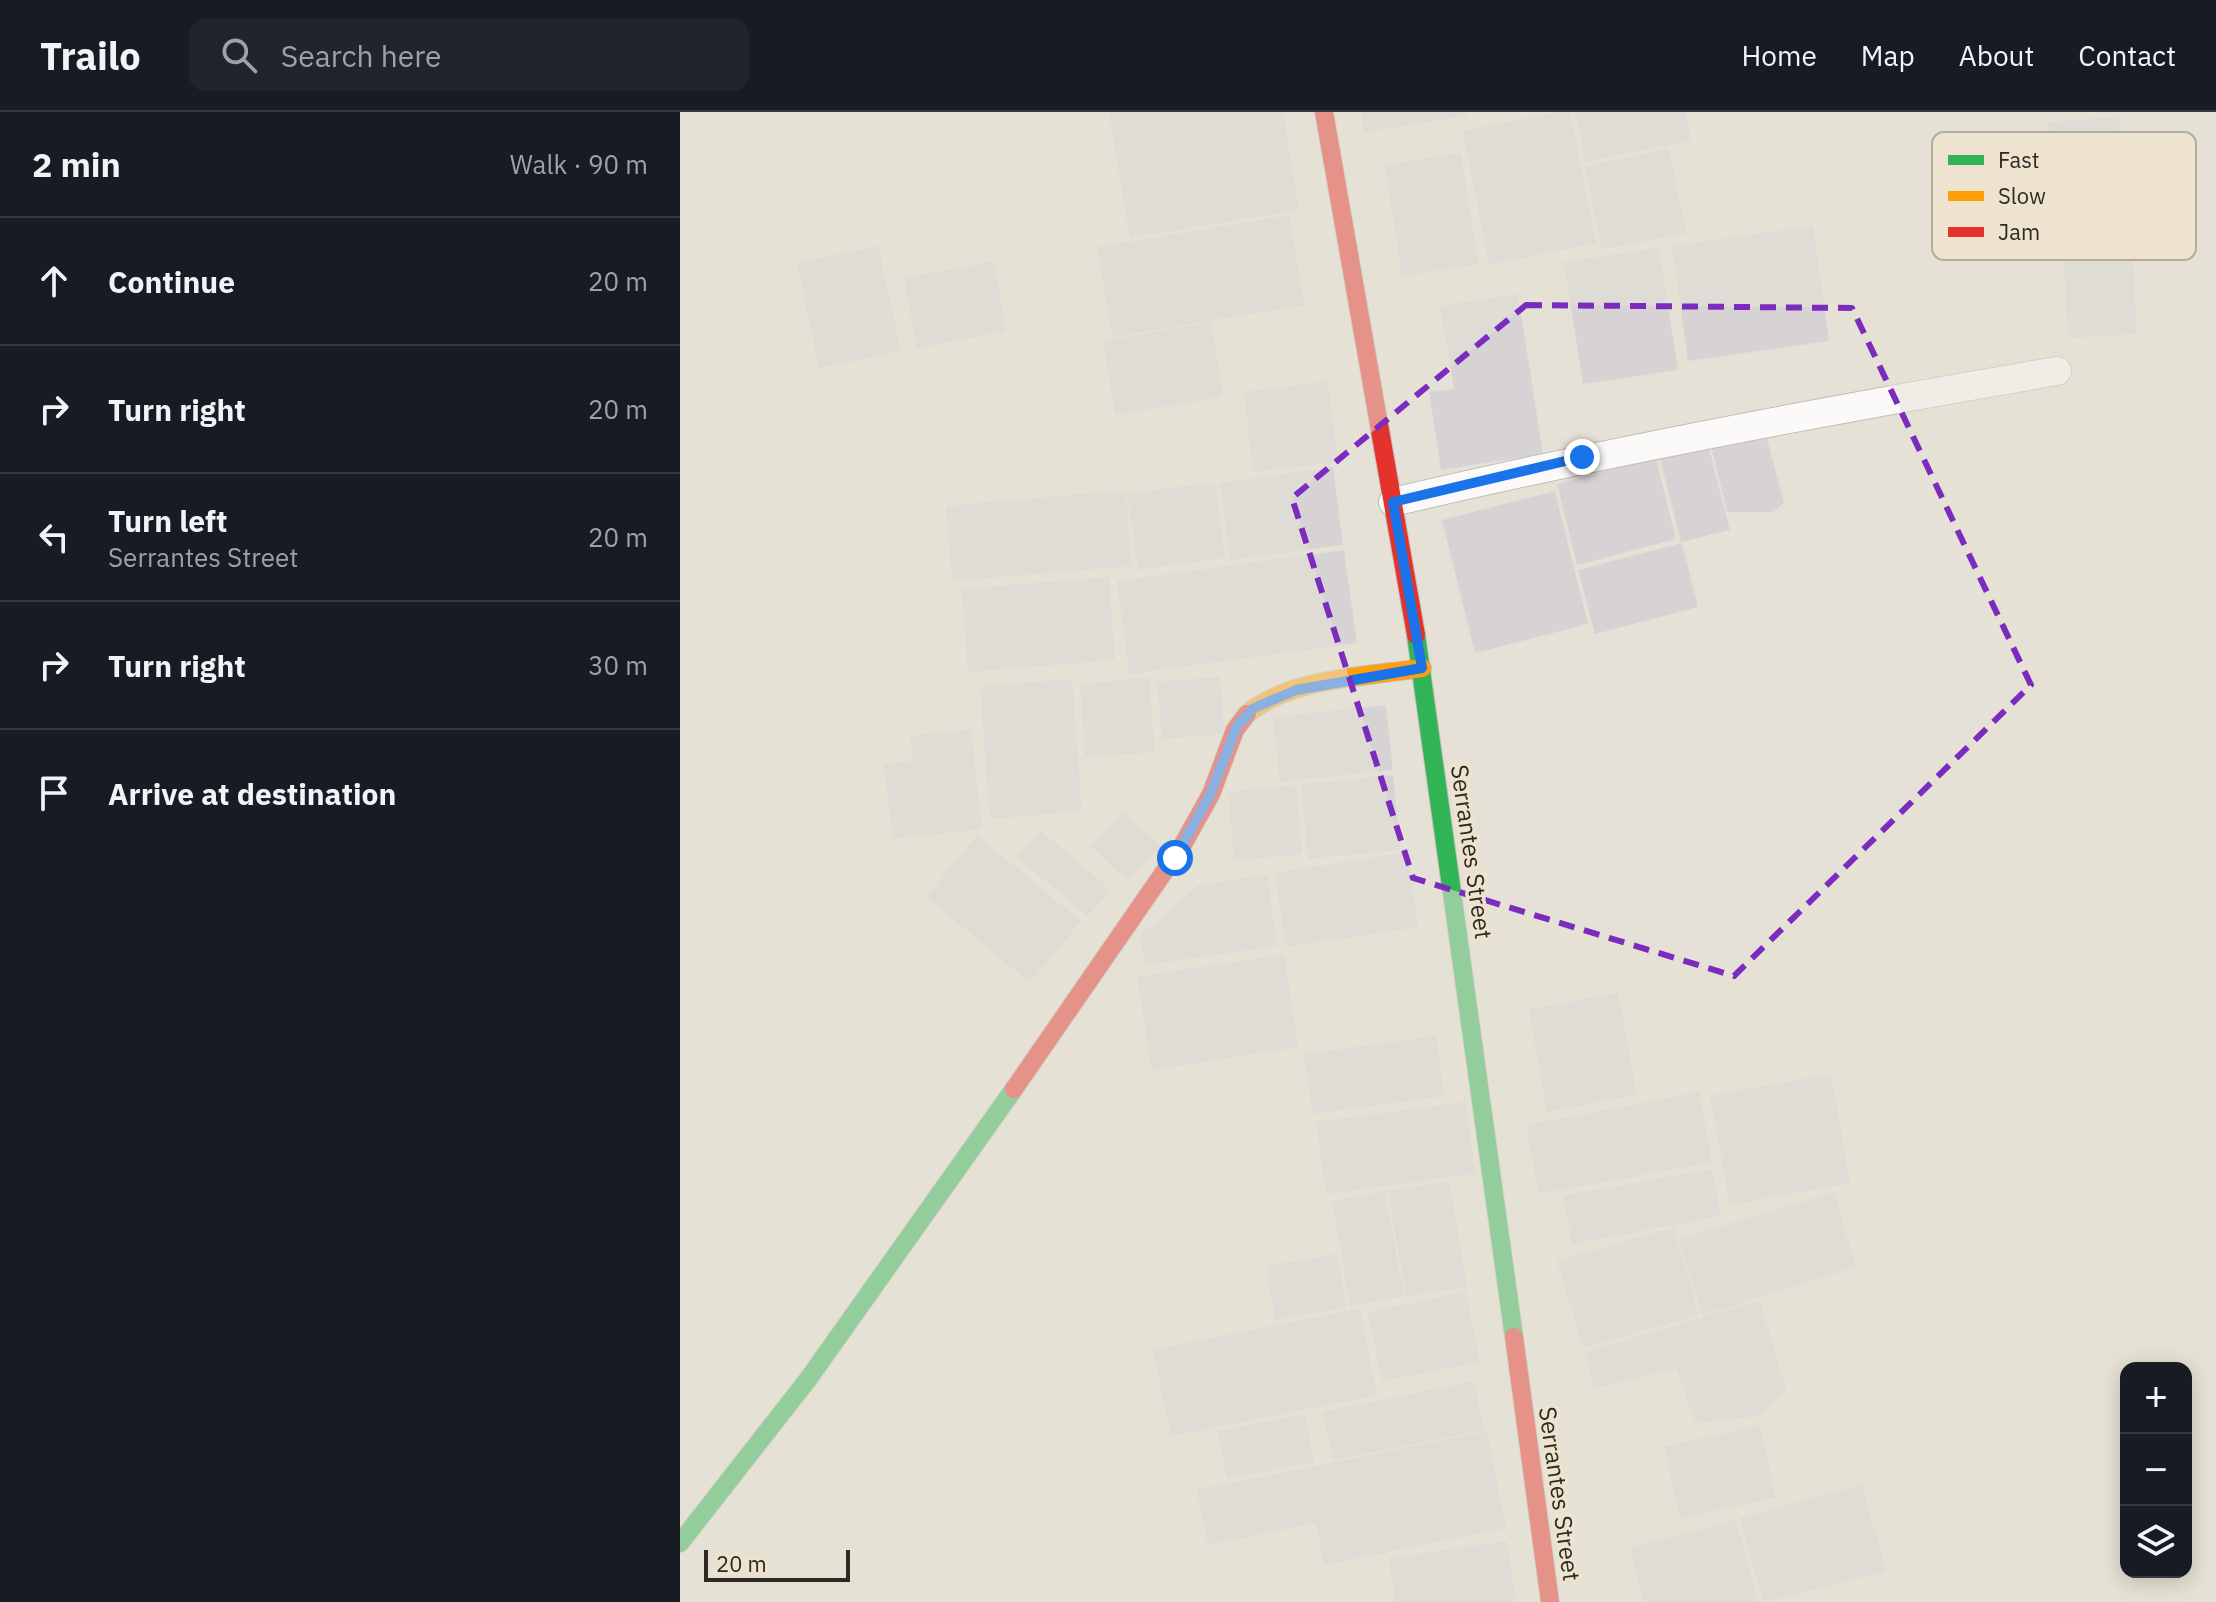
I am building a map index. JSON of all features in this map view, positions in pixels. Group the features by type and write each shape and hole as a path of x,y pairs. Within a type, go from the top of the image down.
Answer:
{"main road":[{"name":"Serrantes Street","path":"1324,112 1422,668 1550,1602"},
{"path":"680,1543 789,1405 925,1220 1068,1005 1175,858 1210,795 1244,717 1261,703 1296,690 1422,668"}],"lane":[{"path":"1393,502 1582,457 2057,371"}],"highlighted area":[{"path":"1526,305 1852,308 2031,685 1734,976 1413,878 1292,498"}],"building":[{"path":"1109,112 1283,112 1299,210 1130,238"},
{"path":"1361,112 1466,112 1467,116 1364,132"},
{"path":"1570,112 1596,243 1489,265 1463,131"},
{"path":"1576,112 1686,112 1691,140 1586,162"},
{"path":"2119,117 2120,132 2049,132 2048,122"},
{"path":"1669,149 1686,233 1602,249 1585,166"},
{"path":"1461,153 1478,264 1402,276 1385,165"},
{"path":"1289,215 1304,305 1112,337 1097,247"},
{"path":"1813,226 1829,341 1688,361 1672,246"},
{"path":"878,246 901,351 819,368 797,263"},
{"path":"1659,248 1678,370 1583,384 1564,262"},
{"path":"2064,260 2133,260 2137,334 2068,338"},
{"path":"994,261 1006,331 917,348 904,278"},
{"path":"1518,294 1543,454 1441,470 1429,392 1454,389 1440,306"},
{"path":"1211,322 1223,397 1115,415 1103,341"},
{"path":"1328,381 1338,462 1253,472 1244,392"},
{"path":"1765,432 1784,503 1773,512 1727,512 1711,445"},
{"path":"1708,445 1730,530 1681,542 1660,458"},
{"path":"1656,458 1676,539 1577,565 1557,484"},
{"path":"1333,467 1343,545 1230,560 1220,483"},
{"path":"1215,482 1225,558 1138,570 1127,494"},
{"path":"1126,490 1131,566 952,581 946,506"},
{"path":"1555,491 1588,624 1475,653 1442,520"},
{"path":"1682,543 1698,607 1595,634 1578,570"},
{"path":"1344,550 1357,643 1129,674 1117,581"},
{"path":"1109,577 1115,660 968,672 962,589"},
{"path":"1220,677 1224,734 1162,739 1157,682"},
{"path":"1149,678 1155,752 1085,757 1080,684"},
{"path":"1072,679 1082,811 990,819 980,686"},
{"path":"1386,705 1393,770 1280,782 1273,717"},
{"path":"971,729 982,829 893,839 884,764 913,761 910,736"},
{"path":"1393,775 1400,850 1308,859 1301,784"},
{"path":"1296,785 1302,854 1234,861 1228,792"},
{"path":"1124,812 1161,846 1128,881 1091,847"},
{"path":"1040,830 1111,890 1088,916 1017,857"},
{"path":"977,835 1081,921 1030,983 926,897"},
{"path":"1407,852 1418,927 1286,947 1275,873"},
{"path":"1267,875 1277,946 1145,965 1140,934 1162,919 1198,885"},
{"path":"1284,954 1298,1047 1152,1070 1137,977"},
{"path":"1618,993 1637,1095 1547,1112 1529,1009"},
{"path":"1436,1036 1444,1096 1313,1114 1304,1054"},
{"path":"1831,1074 1850,1183 1730,1205 1710,1096"},
{"path":"1699,1092 1712,1162 1539,1194 1526,1125"},
{"path":"1466,1102 1475,1174 1326,1194 1316,1122"},
{"path":"1712,1169 1721,1216 1572,1244 1563,1196"},
{"path":"1449,1181 1467,1286 1406,1297 1388,1191"},
{"path":"1385,1191 1404,1296 1350,1306 1332,1201"},
{"path":"1834,1192 1856,1267 1702,1315 1679,1239"},
{"path":"1674,1227 1699,1315 1583,1348 1557,1261"},
{"path":"1338,1254 1346,1308 1275,1320 1266,1266"},
{"path":"1466,1292 1480,1362 1382,1381 1368,1312"},
{"path":"1760,1300 1786,1390 1761,1416 1696,1423 1676,1369 1594,1388 1584,1352"},
{"path":"1360,1308 1377,1395 1171,1436 1153,1350"},
{"path":"1474,1381 1484,1430 1333,1460 1322,1412"},
{"path":"1305,1414 1314,1462 1227,1479 1218,1431"},
{"path":"1759,1425 1776,1497 1681,1519 1664,1447"},
{"path":"1487,1431 1506,1528 1324,1565 1316,1523 1208,1545 1197,1490"},
{"path":"1862,1485 1886,1571 1763,1602 1740,1518"},
{"path":"1736,1520 1758,1602 1644,1602 1630,1548"},
{"path":"1507,1541 1516,1602 1395,1602 1389,1558"}],"traffic: fast":[{"path":"1416,635 1514,1337"},
{"path":"680,1543 809,1378 1014,1089"}],"traffic: slow":[{"path":"1247,714 1285,692 1307,686 1422,668"}],"traffic: jam":[{"path":"1324,112 1416,635"},
{"path":"1014,1089 1182,846 1211,794 1235,730 1247,714"},
{"path":"1514,1337 1550,1602"}],"route":[{"path":"1175,858 1210,795 1237,726 1254,708 1296,690 1422,668 1393,502 1582,457"}]}
